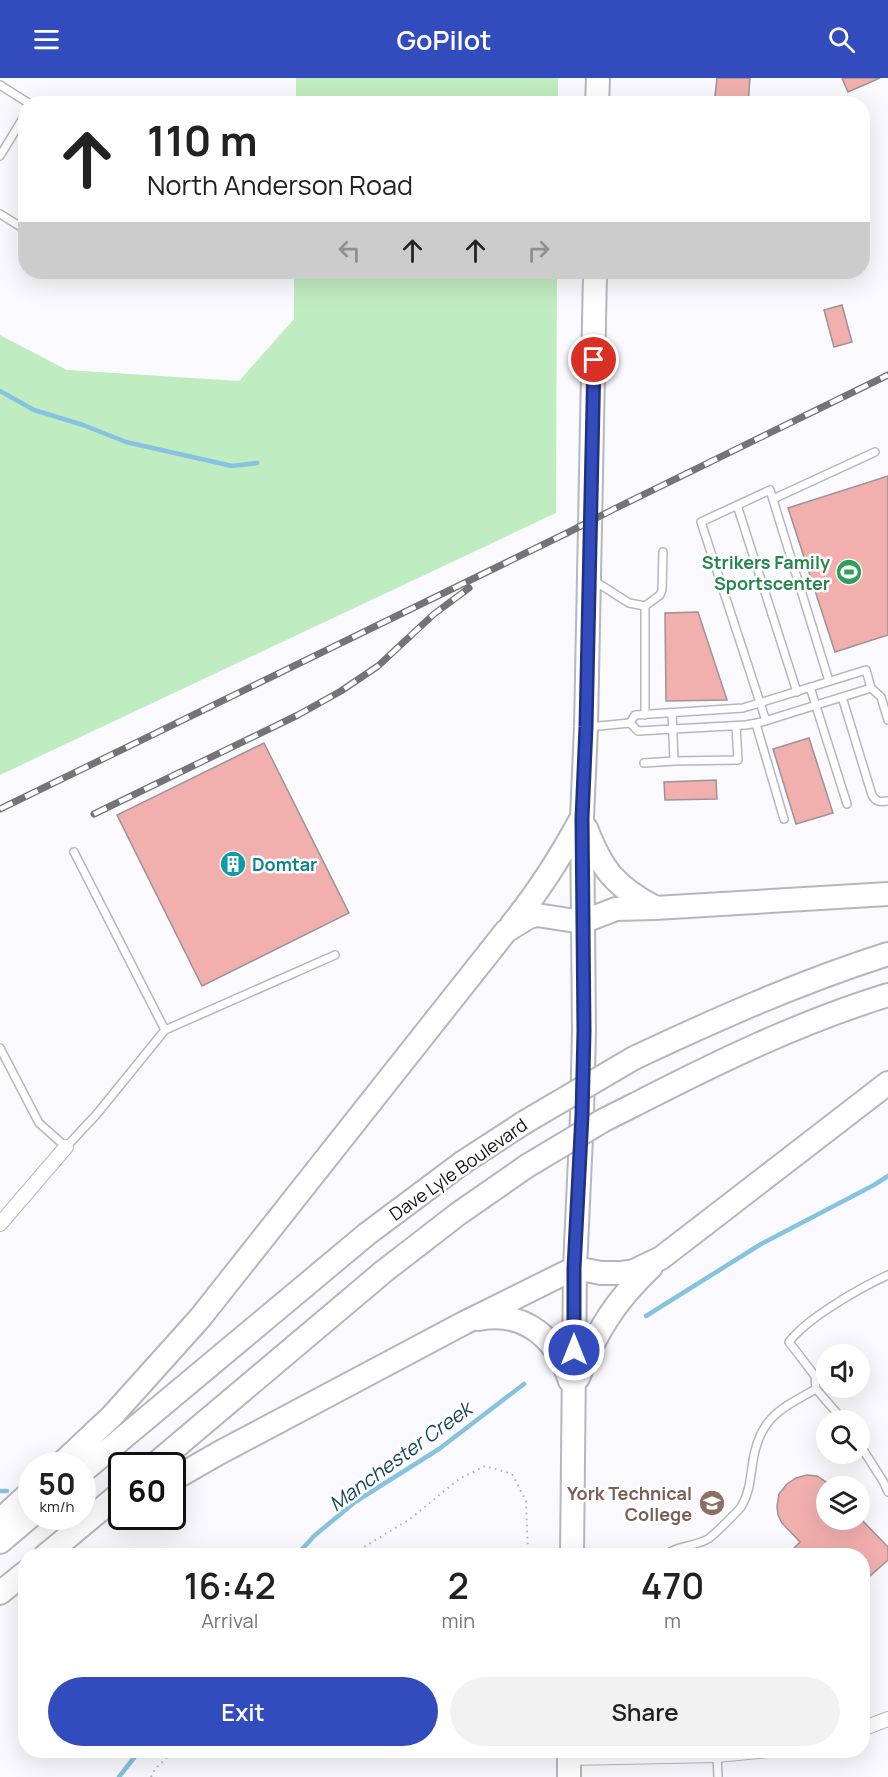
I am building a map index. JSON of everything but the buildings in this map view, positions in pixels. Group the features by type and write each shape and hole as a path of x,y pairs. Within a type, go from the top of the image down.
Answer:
{"main road":[{"path":"597,96 598,78"},
{"path":"572,1548 574,1268 584,1031 582,818 586,727 595,279"},
{"path":"582,818 592,846 606,869 625,891 655,908"},
{"path":"74,1452 112,1416 200,1318 545,881 582,818"},
{"path":"506,931 537,915 582,922 616,909 888,894"},
{"name":"Dave Lyle Boulevard","path":"96,1460 367,1234 462,1163 525,1122 634,1058 769,997 888,954"},
{"name":"Dave Lyle Boulevard","path":"170,1452 383,1272 458,1214 527,1166 594,1126 718,1063 835,1013 888,995"},
{"path":"574,1391 595,1339 616,1304 630,1287 661,1258 888,1083"},
{"path":"186,1472 464,1323 574,1268 621,1274 634,1271 661,1258"},
{"path":"464,1323 498,1317 530,1325 544,1336 555,1350 567,1370 574,1391"},
{"path":"0,1520 18,1504"},
{"path":"55,1548 108,1504"},
{"path":"65,1548 108,1521"},
{"path":"0,1542 18,1527"},
{"path":"0,1593 18,1578"}],"street":[{"path":"0,1224 66,1147"},
{"path":"870,1726 888,1719"},
{"path":"569,1762 623,1758"}],"lane":[{"path":"0,86 18,97"},
{"path":"0,156 18,126"},
{"path":"0,214 18,225"},
{"path":"773,499 874,452"},
{"path":"766,721 701,522 770,490 829,681"},
{"path":"737,505 797,692"},
{"path":"589,578 629,603 645,606 660,595 662,590 663,552"},
{"path":"645,606 645,715"},
{"path":"630,723 635,715 743,708 761,704 866,670 871,688 881,697 888,720"},
{"path":"810,687 846,804"},
{"path":"630,723 638,731 756,724 871,688"},
{"path":"842,697 872,795 879,802 888,801"},
{"path":"672,713 674,761"},
{"path":"586,727 630,723"},
{"path":"756,724 784,819"},
{"path":"644,763 738,760 736,726"},
{"path":"74,852 165,1030"},
{"path":"0,1048 39,1123 66,1147 96,1115 165,1030 335,955"},
{"path":"678,1548 708,1539 741,1508 749,1489 753,1453 770,1418 783,1407 816,1389 815,1376 789,1342 796,1333 814,1319 888,1275"},
{"path":"824,1398 834,1410"},
{"path":"870,1461 888,1492"},
{"path":"717,1758 718,1777"}],"path":[{"path":"363,1548 410,1520 459,1479 485,1466 512,1474 526,1501 528,1548"},
{"path":"151,1777 155,1769 167,1758"}],"green space":[{"path":"296,78 558,78 558,96 296,96"},
{"path":"294,279 557,279 556,513 0,775 0,335 67,370 239,381 294,319"}],"waterway":[{"path":"0,391 34,410 83,425 126,442 232,466 257,463"},
{"name":"Manchester Creek","path":"646,1316 761,1244 888,1176"},
{"name":"Manchester Creek","path":"303,1548 314,1536 355,1502 439,1449 524,1384"},
{"path":"0,1491 7,1491"},
{"name":"Manchester Creek","path":"119,1777 134,1758"}],"railway":[{"path":"0,809 888,375"},
{"path":"94,814 298,715 341,691 378,666 434,614 469,588"}],"place":[{"name":"Strikers Family Sportscenter","path":"849,572"},
{"name":"Domtar","path":"233,864"},
{"name":"York Technical College","path":"712,1503"}],"route":[{"path":"574,1350 574,1268 584,1031 582,818 594,360"}]}
